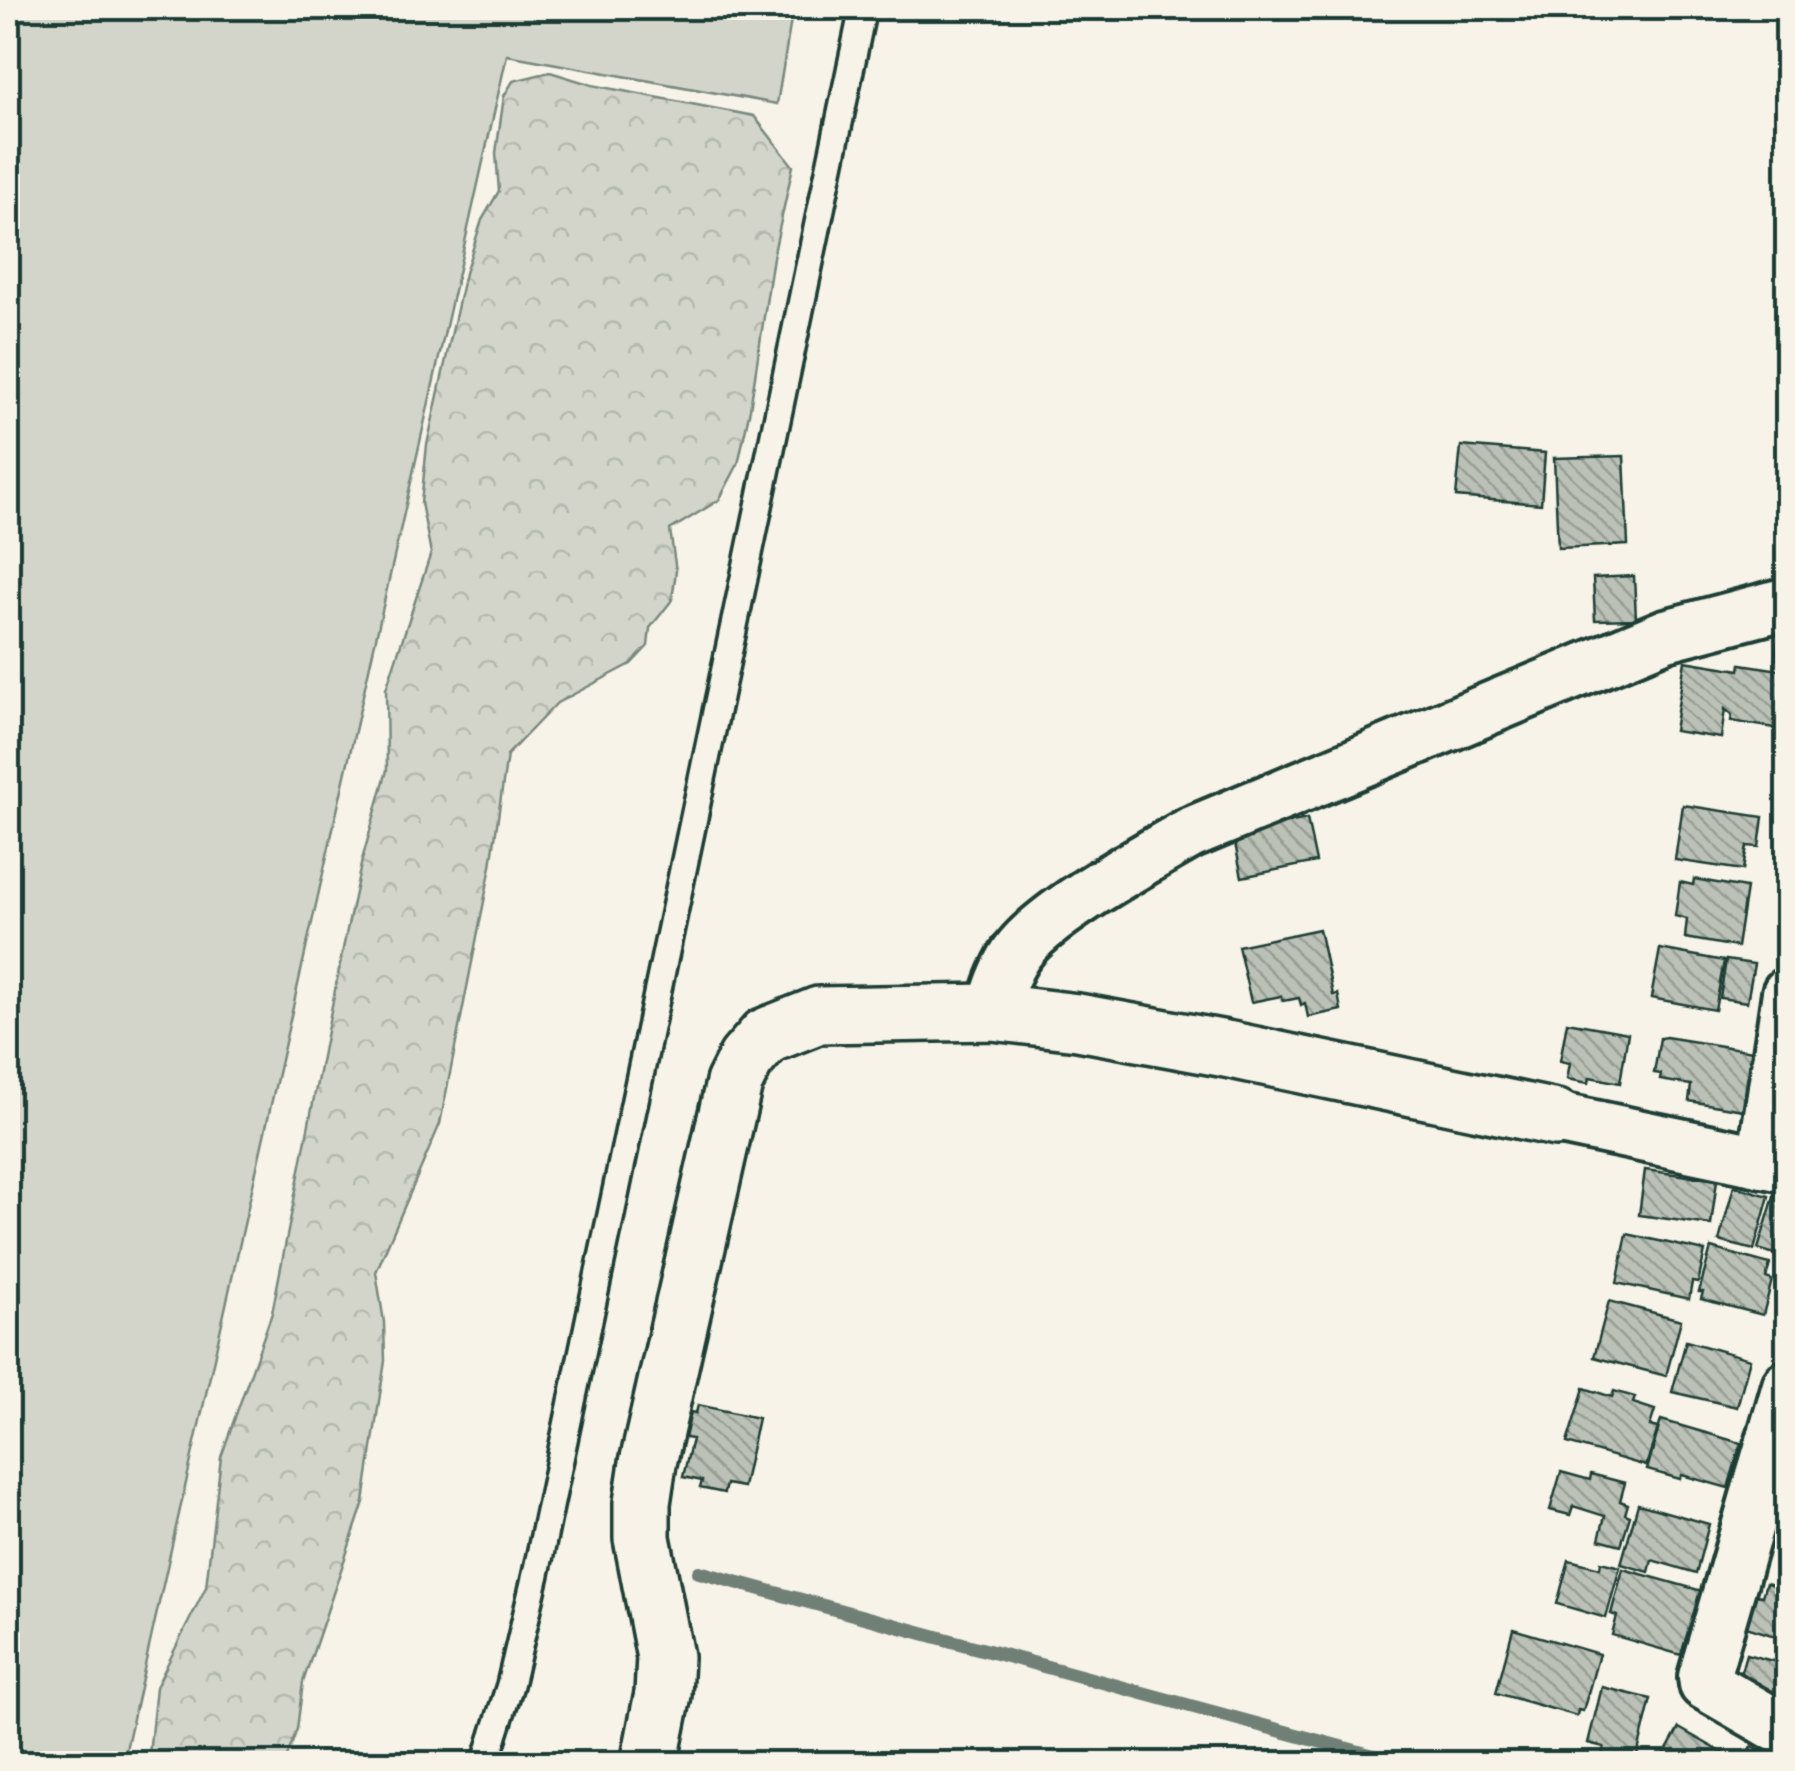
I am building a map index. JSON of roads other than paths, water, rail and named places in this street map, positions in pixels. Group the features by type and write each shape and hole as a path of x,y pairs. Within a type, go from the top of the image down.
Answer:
{"street":[{"path":"992,1012 1002,980 1018,951 1042,928 1124,871 1190,832 1666,635 1788,603"},
{"path":"649,1764 664,1694 664,1657 642,1538 648,1463 734,1083 746,1059 766,1036 819,1015 992,1012 1078,1022 1775,1165 1788,993"},
{"path":"1788,1386 1704,1677 1705,1684 1788,1732"}],"lane":[{"path":"484,1764 510,1685 536,1574 863,8"}],"waterway":[{"path":"699,1572 1403,1764"}]}
